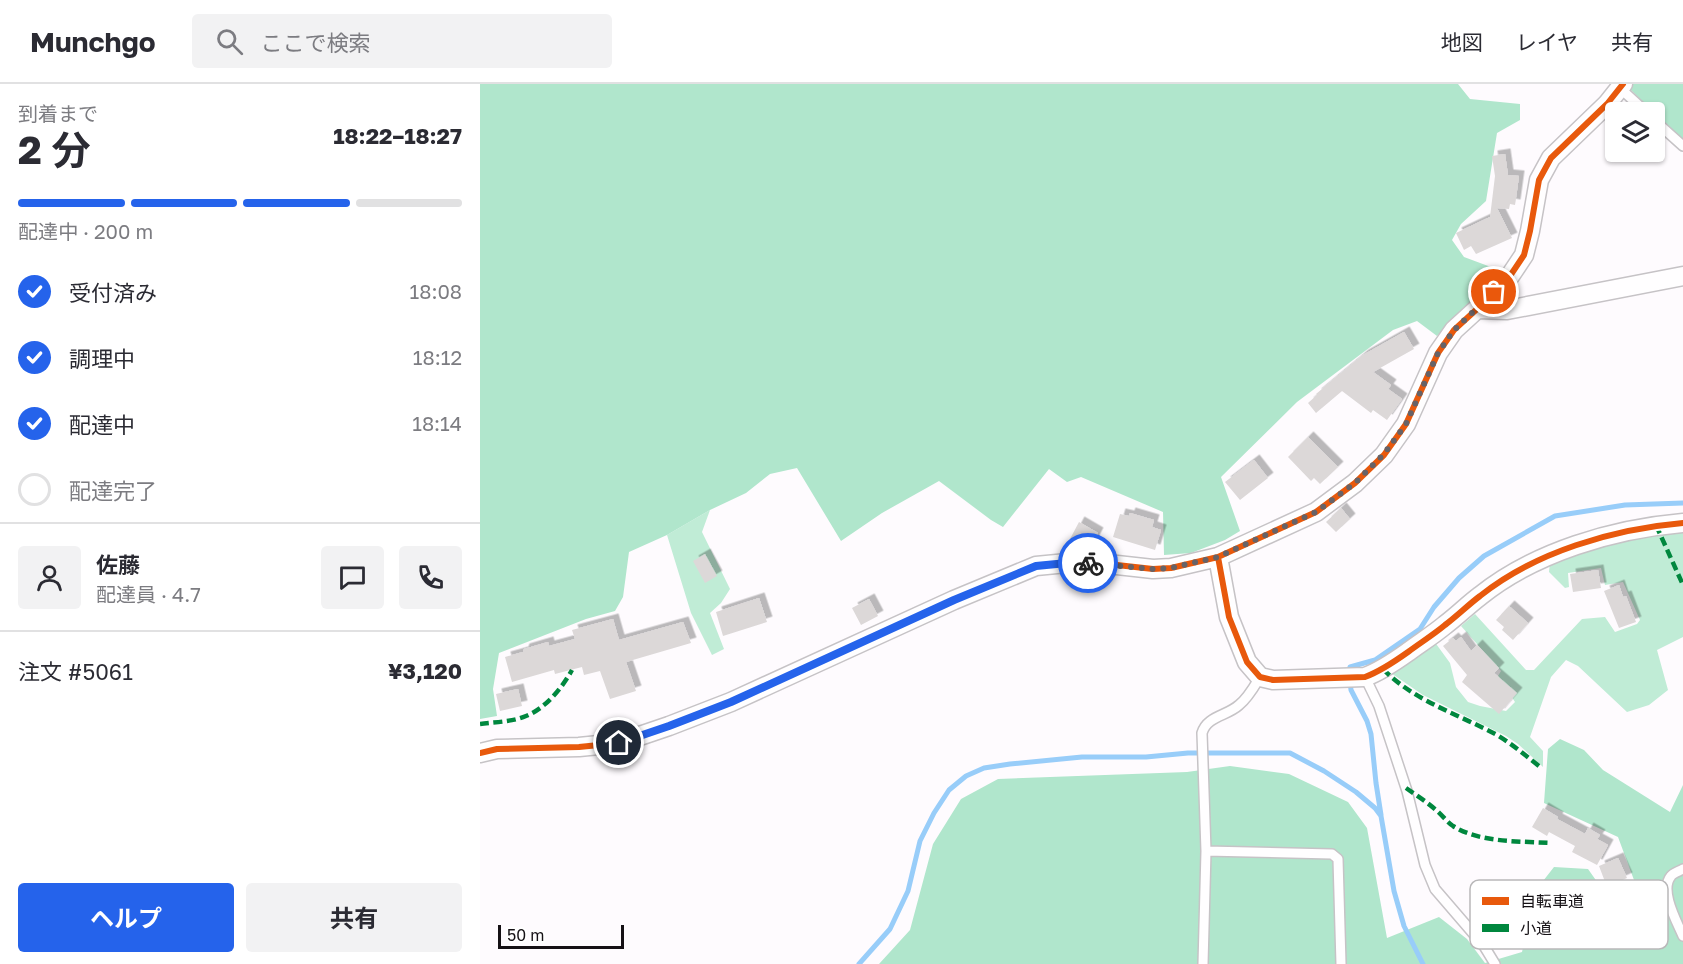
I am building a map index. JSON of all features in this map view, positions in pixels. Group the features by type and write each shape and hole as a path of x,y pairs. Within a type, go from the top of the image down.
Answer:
{"street":[{"path":"480,753 497,749 579,747 619,743 731,702 954,600 1036,566 1098,563 1153,569 1171,568 1218,557 1316,512 1355,483 1384,454 1406,424 1438,353 1454,330 1510,276 1524,255 1539,180 1551,158 1607,104 1622,86"},
{"path":"1477,309 1507,310 1683,276"},
{"path":"1218,557 1229,617 1247,662 1260,677 1273,681 1365,677 1378,672 1413,649 1480,596 1516,571 1548,555 1598,539 1656,525 1683,523"}],"lane":[{"path":"1622,86 1637,102"},
{"path":"1665,130 1683,146"},
{"path":"1203,964 1206,851 1202,733 1204,726 1211,720 1241,704 1260,677"},
{"path":"1365,677 1379,706 1407,791 1425,865 1435,889 1470,930"},
{"path":"1206,851 1332,854 1338,859 1341,964"},
{"path":"1668,882 1671,876 1683,868"},
{"path":"1668,895 1683,936"},
{"path":"1486,949 1495,964"}],"green space":[{"path":"480,84 1458,84 1470,99 1520,104 1520,120 1497,133 1486,201 1461,224 1452,240 1464,257 1499,270 1437,336 1417,321 1393,330 1297,402 1221,477 1240,531 1225,540 1191,553 1164,555 1163,512 1081,477 1067,482 1049,469 1003,527 939,481 882,513 841,541 797,468 770,474 746,493 710,510 667,535 629,552 623,597 615,611 586,619 499,653 493,689 497,716 480,719"},
{"path":"1631,84 1683,84 1683,142 1665,124 1665,102 1643,102 1631,90"},
{"path":"710,510 702,532 730,589 721,603 710,613 724,649 712,655 691,613 667,535"},
{"path":"1683,528 1683,637 1657,650 1668,690 1649,705 1627,712 1578,666 1566,660 1551,677 1530,737 1543,751 1543,767 1506,736 1423,695 1388,671 1434,641 1450,663 1456,687 1468,702 1506,711 1515,702 1498,676 1501,671 1461,626 1475,614 1526,670 1534,670 1582,619 1605,617 1615,632 1637,624 1640,620 1623,582 1605,585 1601,568 1568,573 1569,587 1565,588 1549,572 1550,561 1622,540"},
{"path":"1560,739 1584,750 1603,770 1670,812 1683,785 1683,964 879,964 910,930 933,844 961,799 998,779 1187,772 1230,766 1289,774 1348,802 1367,828 1387,938 1439,917 1467,939 1470,949 1474,949 1485,963 1522,952 1523,949 1668,949 1668,880 1634,880 1618,837 1544,803 1548,749"},
{"path":"1554,867 1588,869 1596,880 1544,880"}],"building":[{"path":"1505,154 1508,175 1519,176 1515,205 1510,204 1509,209 1497,208 1512,238 1476,254 1471,246 1464,250 1456,233 1490,217 1495,176 1492,156"},
{"path":"1404,332 1414,349 1373,372 1391,385 1388,389 1402,399 1387,420 1373,410 1371,413 1342,391 1316,413 1308,403 1316,394 1363,355"},
{"path":"1308,437 1338,467 1320,484 1314,478 1311,481 1288,457"},
{"path":"1254,460 1268,478 1240,500 1225,482"},
{"path":"1341,508 1350,519 1336,532 1326,522"},
{"path":"1130,513 1154,520 1152,527 1161,530 1155,550 1113,537 1120,514 1129,516"},
{"path":"1079,522 1098,533 1089,550 1070,539"},
{"path":"705,554 717,576 705,583 693,561"},
{"path":"1598,570 1601,588 1573,592 1570,574"},
{"path":"1619,585 1636,622 1619,628 1604,591"},
{"path":"759,598 767,622 723,636 716,612"},
{"path":"869,599 878,616 861,625 852,608"},
{"path":"1509,606 1528,623 1513,640 1502,630 1504,627 1496,620"},
{"path":"613,619 619,640 683,622 691,643 626,662 636,691 610,699 600,671 584,675 582,667 555,674 554,670 512,682 505,657 548,642 549,646 575,639 572,630"},
{"path":"1461,637 1471,651 1477,645 1499,668 1494,673 1517,693 1499,714 1462,682 1467,675 1443,646 1453,638 1456,641"},
{"path":"518,689 522,706 500,711 496,694"},
{"path":"1543,808 1558,817 1557,819 1585,834 1588,828 1600,835 1597,839 1608,845 1597,865 1572,852 1575,846 1549,832 1547,836 1532,827"},
{"path":"1618,858 1627,878 1604,880 1599,866"}],"waterway":[{"path":"1349,673 1350,667 1375,660 1420,629 1434,607 1459,578 1484,556 1555,516 1625,505 1683,503"},
{"path":"1350,682 1351,690 1371,734 1381,815"},
{"path":"859,964 890,929 908,891 920,841 949,790 966,776 984,768 1010,764 1082,757 1146,757 1188,753 1290,753 1324,771 1375,808 1381,816 1394,891 1404,926 1423,964"}],"marked path":[{"path":"1656,525 1683,585"},
{"path":"1383,669 1408,690 1497,735 1539,766"},
{"path":"480,724 515,720 540,708 553,697 572,670"},
{"path":"1406,788 1464,832 1500,840 1550,843"}],"cycle path":[{"path":"480,753 497,749 579,747 619,743 731,702 954,600 1036,566 1099,563 1153,569 1171,568 1218,557 1316,512 1355,483 1384,455 1406,424 1438,353 1454,330 1510,276 1524,255 1539,180 1551,158 1607,104 1623,84"},
{"path":"1218,557 1229,617 1247,662 1260,677 1273,680 1365,677 1398,659 1502,580 1525,567 1550,555 1603,537 1683,523"}],"way so far":[{"path":"1088,563 1153,569 1171,568 1218,557 1316,512 1355,483 1384,454 1406,424 1438,353 1454,330 1494,292"}],"route":[{"path":"619,743 731,702 954,600 1036,566 1088,563"}]}
